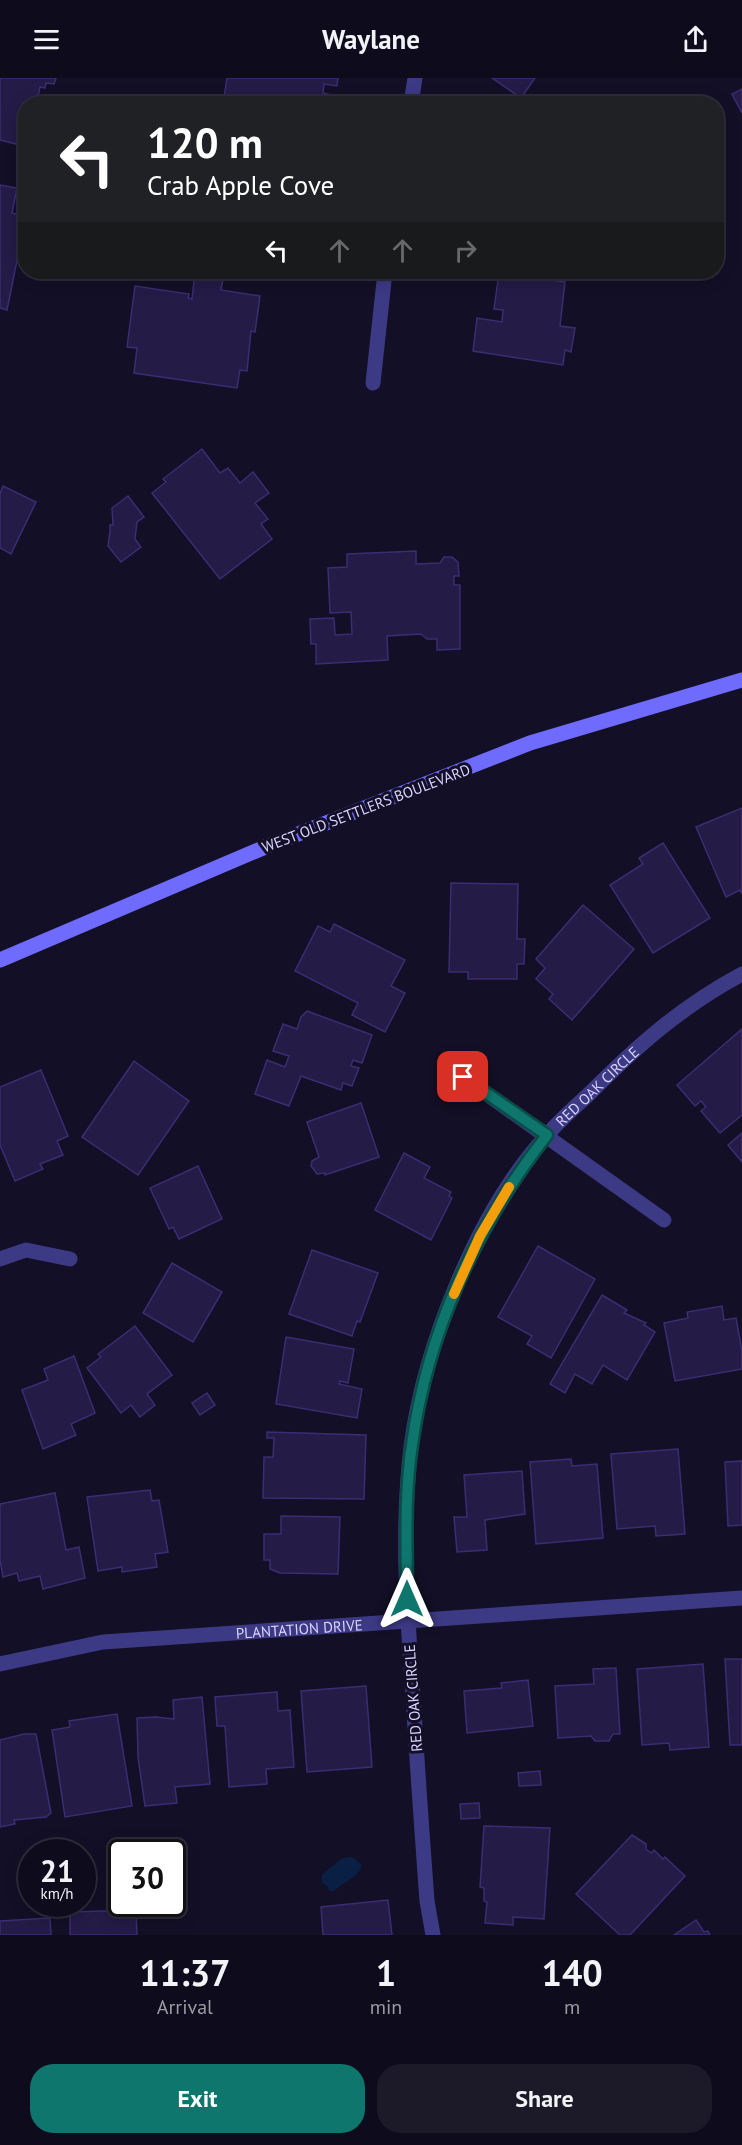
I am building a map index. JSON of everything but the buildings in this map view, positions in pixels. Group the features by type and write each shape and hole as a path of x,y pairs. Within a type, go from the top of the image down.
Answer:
{"main road":[{"name":"WEST OLD SETTLERS BOULEVARD","path":"0,960 270,845 530,743 742,680"}],"street":[{"path":"412,96 415,78"},
{"path":"373,383 385,279"},
{"name":"RED OAK CIRCLE","path":"433,1935 427,1901 407,1621 407,1494 420,1395 434,1347 460,1278 480,1236 504,1194 547,1135 644,1039 681,1011 742,974"},
{"path":"463,1077 664,1220"},
{"path":"0,1259 26,1250 70,1259"},
{"name":"PLANTATION DRIVE","path":"0,1664 103,1642 742,1598"}],"water":[{"path":"352,1857 362,1865 360,1870 334,1891 329,1891 328,1886 322,1883 322,1874 343,1858"}],"slow traffic":[{"path":"454,1294 480,1236 509,1187"}],"route":[{"path":"407,1599 407,1494 412,1445 420,1395 434,1347 460,1278 480,1236 504,1194 547,1135 463,1077"}]}
